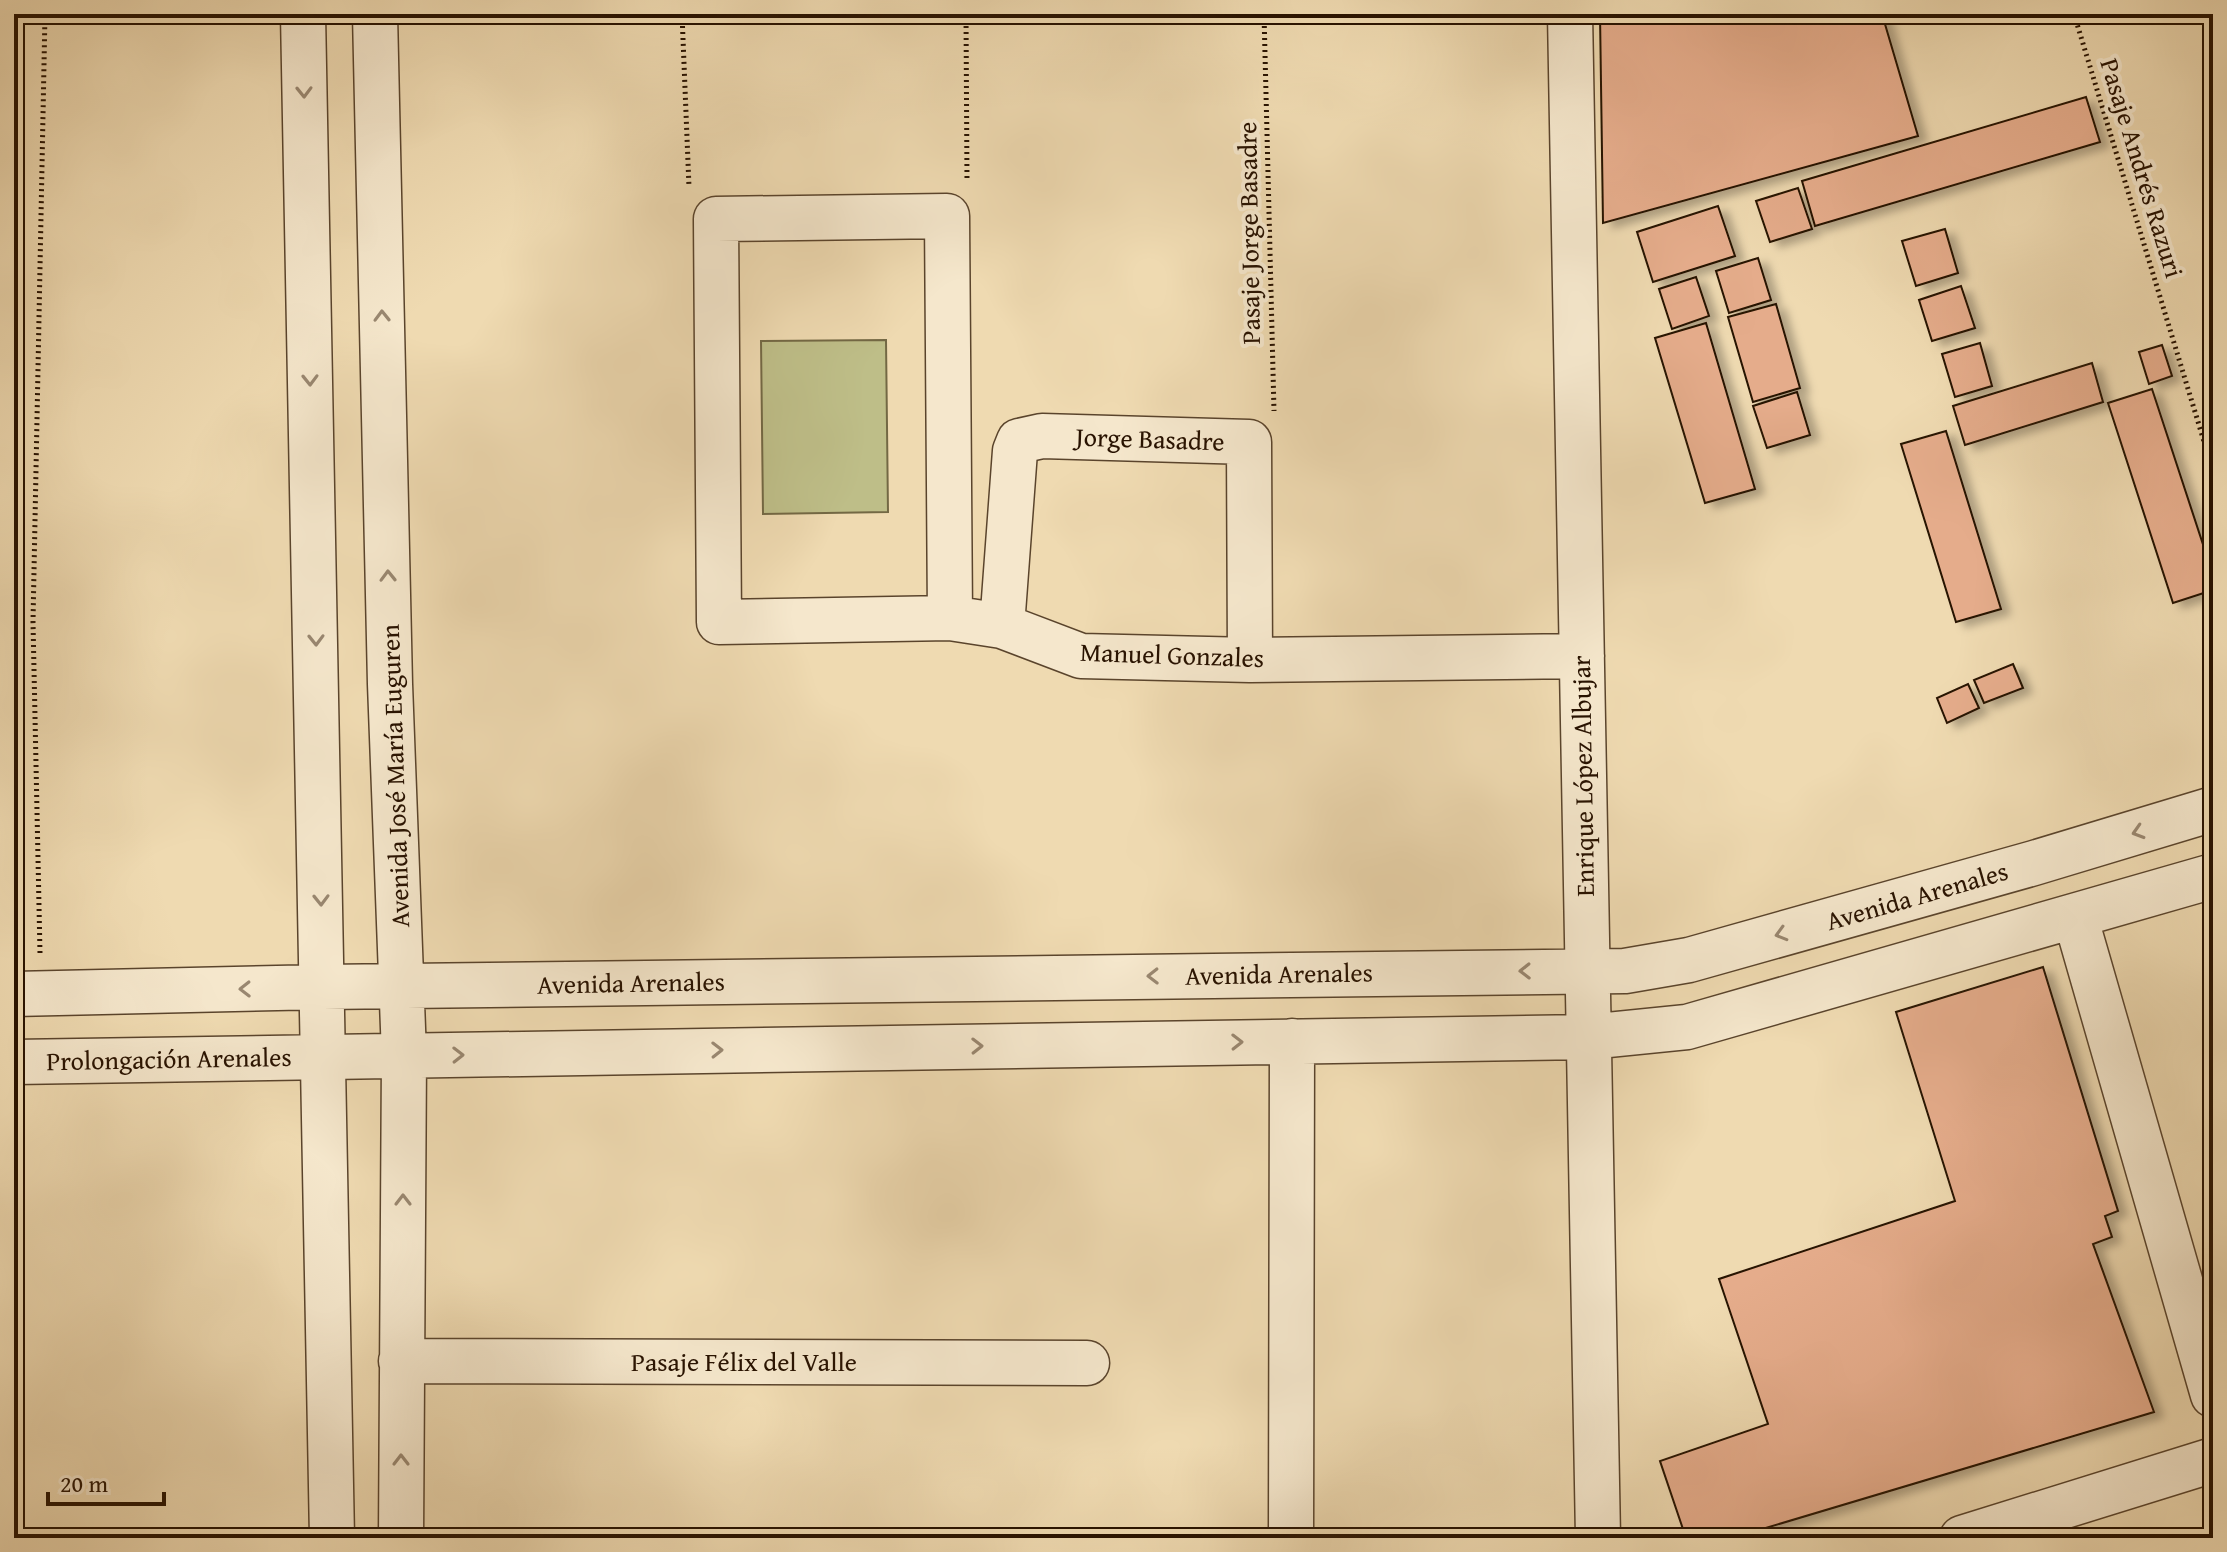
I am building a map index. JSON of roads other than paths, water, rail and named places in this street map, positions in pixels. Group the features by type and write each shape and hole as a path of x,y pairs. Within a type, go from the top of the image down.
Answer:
{"street":[{"path":"303,14 332,1538"},
{"name":"Avenida José María Euguren","path":"375,14 390,684 403,987 401,1538"},
{"name":"Enrique López Albujar","path":"1570,14 1598,1538"},
{"name":"Manuel Gonzales","path":"950,618 947,216 716,219 719,622 950,618 1002,626 1081,656 1250,660 1582,656"},
{"name":"Jorge Basadre","path":"1002,626 1015,451 1019,441 1042,436 1249,442 1250,660"},
{"name":"Avenida Arenales","path":"323,987 1625,971 1689,960 2213,809"},
{"path":"324,1055 1588,1037 1687,1027 2213,876"},
{"path":"2075,916 2213,1395"},
{"path":"28,993 323,987"},
{"path":"1291,1538 1292,1041"},
{"name":"Prolongación Arenales","path":"14,1062 324,1055"},
{"name":"Pasaje Félix del Valle","path":"401,1361 1087,1363"},
{"path":"1968,1537 2213,1460"}]}
